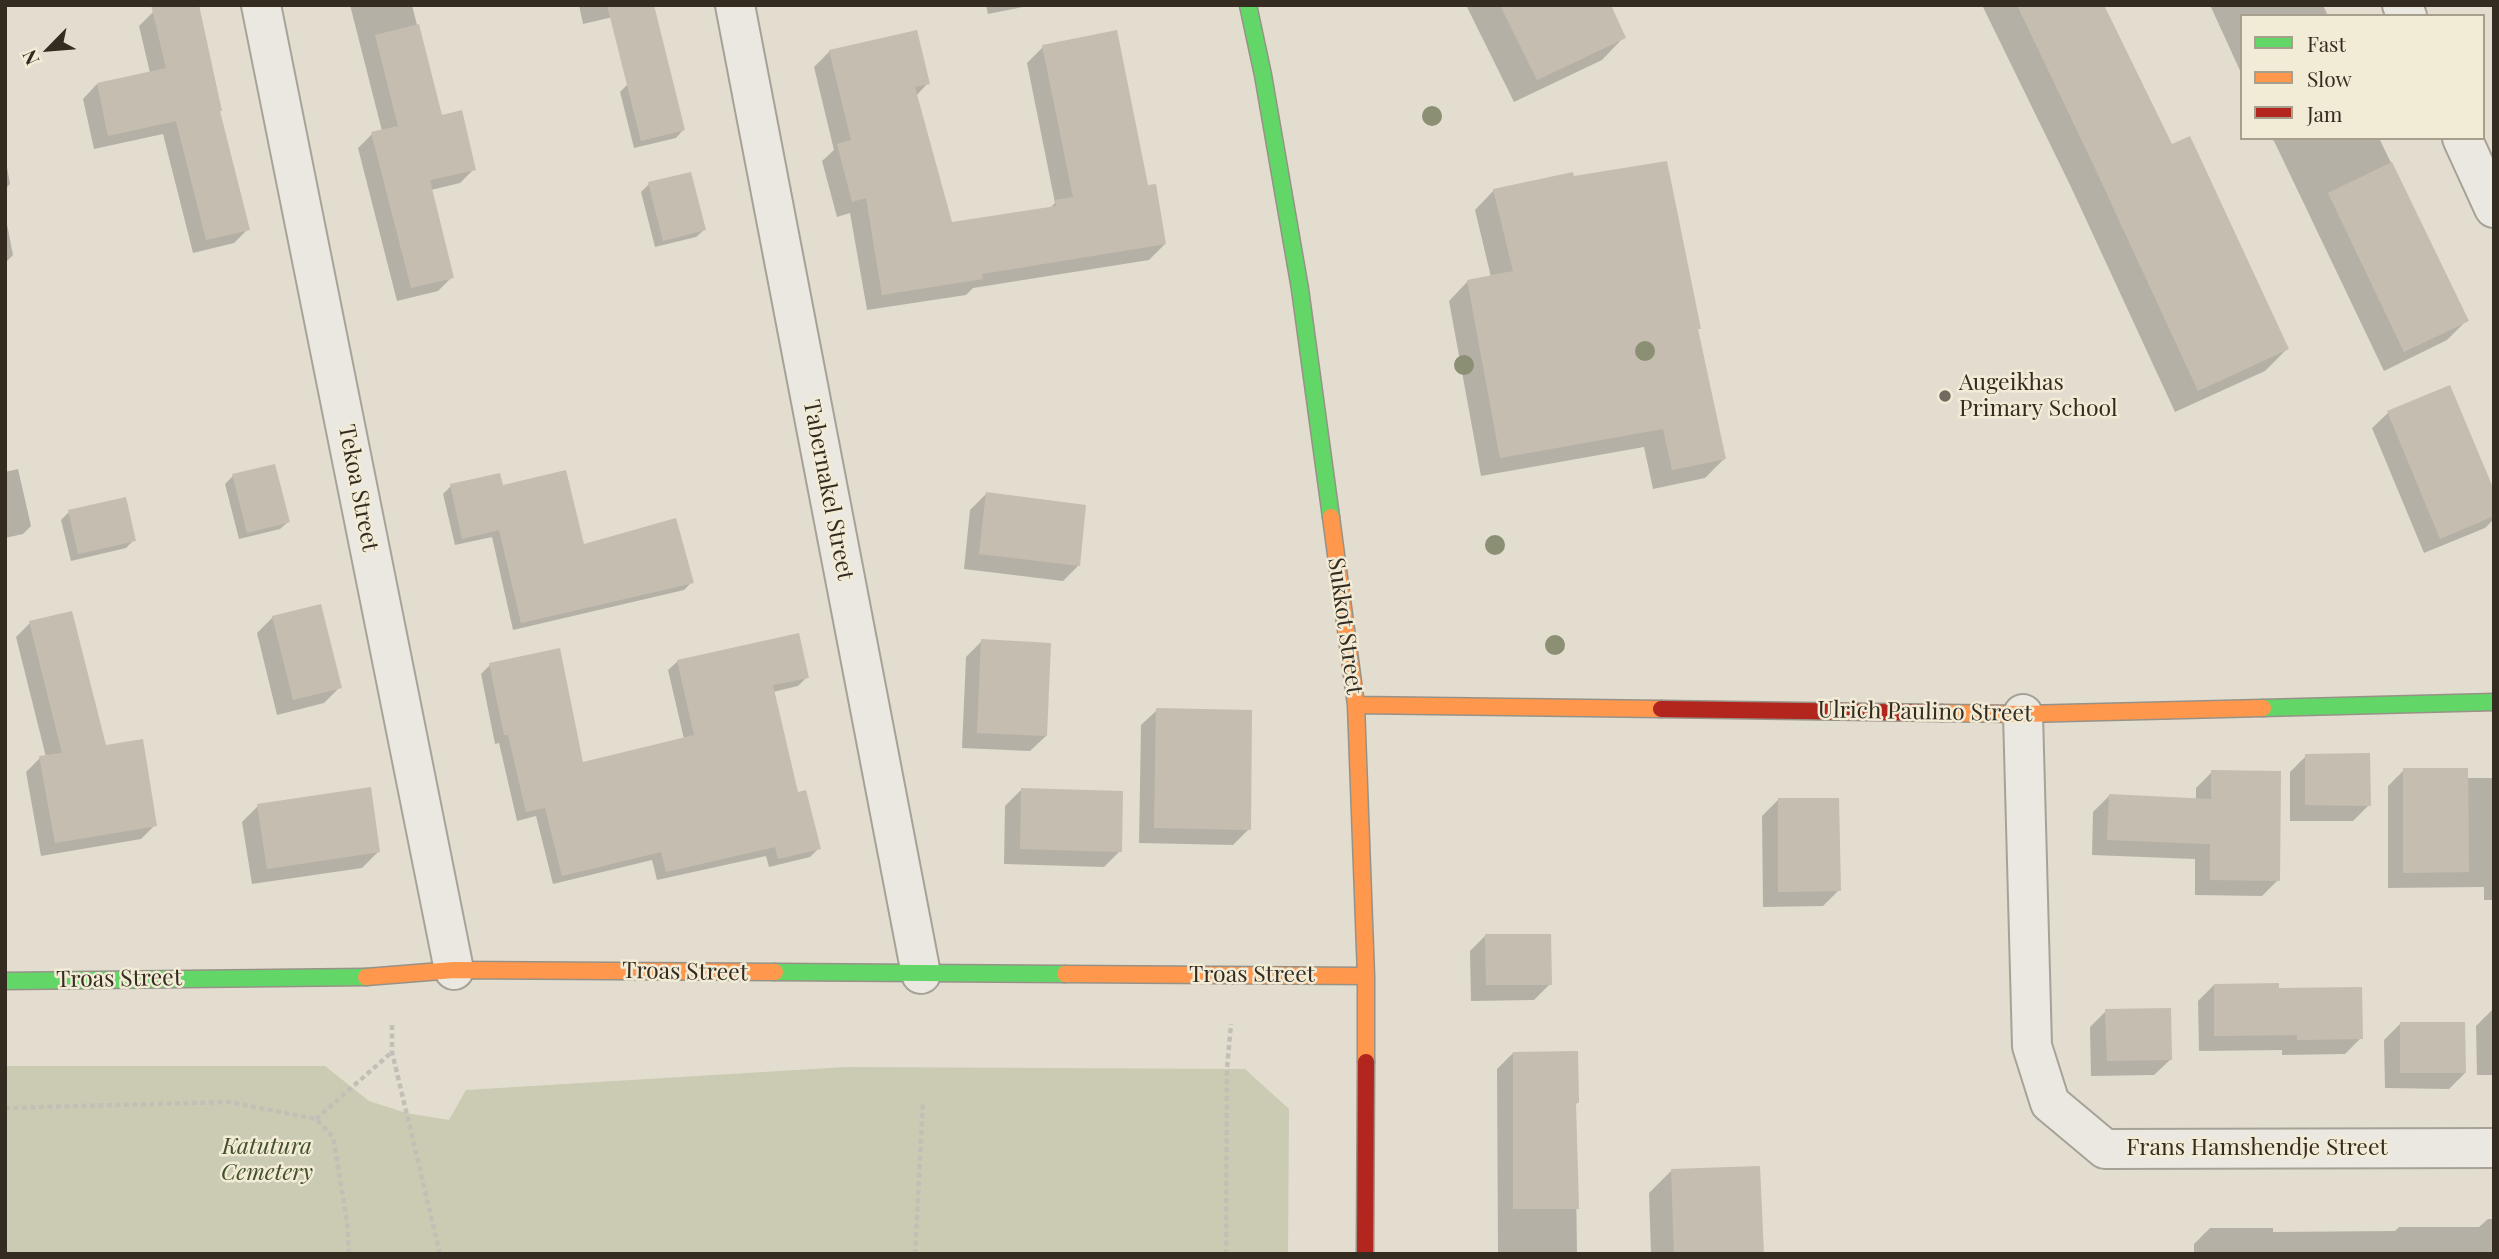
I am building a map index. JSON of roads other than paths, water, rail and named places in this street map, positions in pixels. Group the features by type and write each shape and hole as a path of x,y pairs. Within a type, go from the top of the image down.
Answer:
{"street":[{"name":"Tekoa Street","path":"261,5 454,970"},
{"name":"Tabernakel Street","path":"735,5 921,974"},
{"name":"Sukkot Street","path":"1248,5 1263,75 1300,289 1356,705 1366,976 1365,1254"},
{"path":"2463,140 2494,208"},
{"name":"Ulrich Paulino Street","path":"1356,705 2023,714 2494,702"},
{"name":"Frans Hamshendje Street","path":"2023,714 2032,1046 2050,1103 2105,1149 2494,1148"},
{"name":"Troas Street","path":"7,973 393,975 454,970 1366,976"}],"place":[{"name":"Augeikhas Primary School","path":"1945,396"}],"park label":[{"name":"Katutura Cemetery","path":"267,1160"}]}
